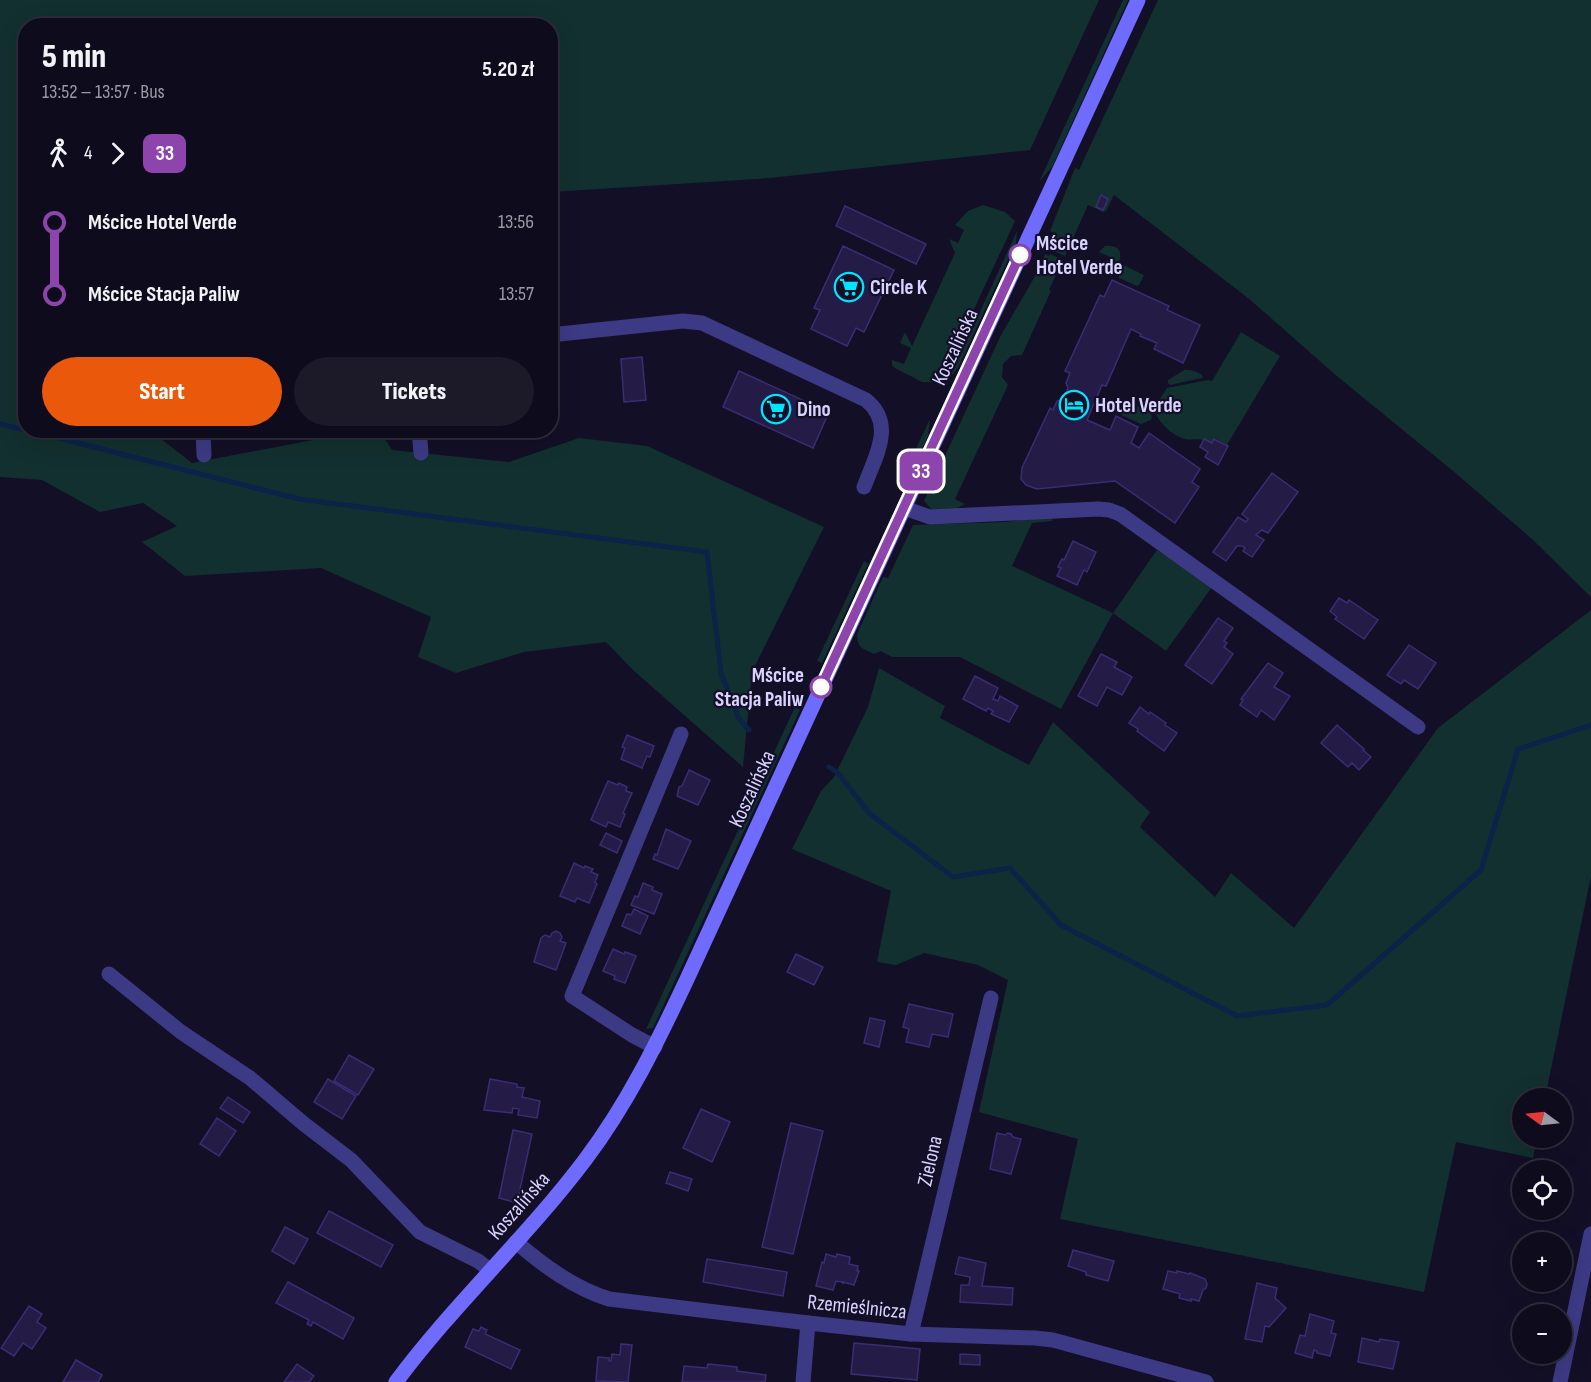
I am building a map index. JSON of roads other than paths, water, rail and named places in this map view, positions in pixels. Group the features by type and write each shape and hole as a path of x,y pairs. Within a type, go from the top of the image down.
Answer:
{"main road":[{"name":"Koszalińska","path":"396,1382 427,1342 568,1182 628,1096 655,1047 1138,0"}],"street":[{"path":"558,334 683,321 702,324 866,400 874,406 883,429 864,487"},
{"path":"203,438 204,455"},
{"path":"420,438 421,453"},
{"path":"904,508 930,517 1098,509 1120,514 1418,727"},
{"path":"655,1047 632,1035 572,996 681,734"},
{"path":"109,974 181,1032 250,1078 351,1160 420,1232 478,1261 490,1270"},
{"name":"Zielona","path":"911,1334 991,998"},
{"path":"1560,1382 1586,1280 1591,1234"},
{"name":"Rzemieślnicza","path":"516,1242 538,1261 575,1285 609,1299 911,1334 1053,1340 1206,1382"},
{"path":"802,1382 808,1323"}],"waterway":[{"path":"0,424 18,428"},
{"path":"59,438 299,499 707,552 721,673 739,719 749,730"},
{"path":"829,767 838,773 869,813 953,877 1010,868 1061,925 1237,1016 1327,1005 1481,870 1518,749 1591,725"}],"place":[{"name":"Mścice Hotel Verde","path":"1020,255"},
{"name":"Circle K","path":"849,287"},
{"name":"Hotel Verde","path":"1074,405"},
{"name":"Dino","path":"776,409"},
{"name":"Mścice Stacja Paliw","path":"821,687"}]}
